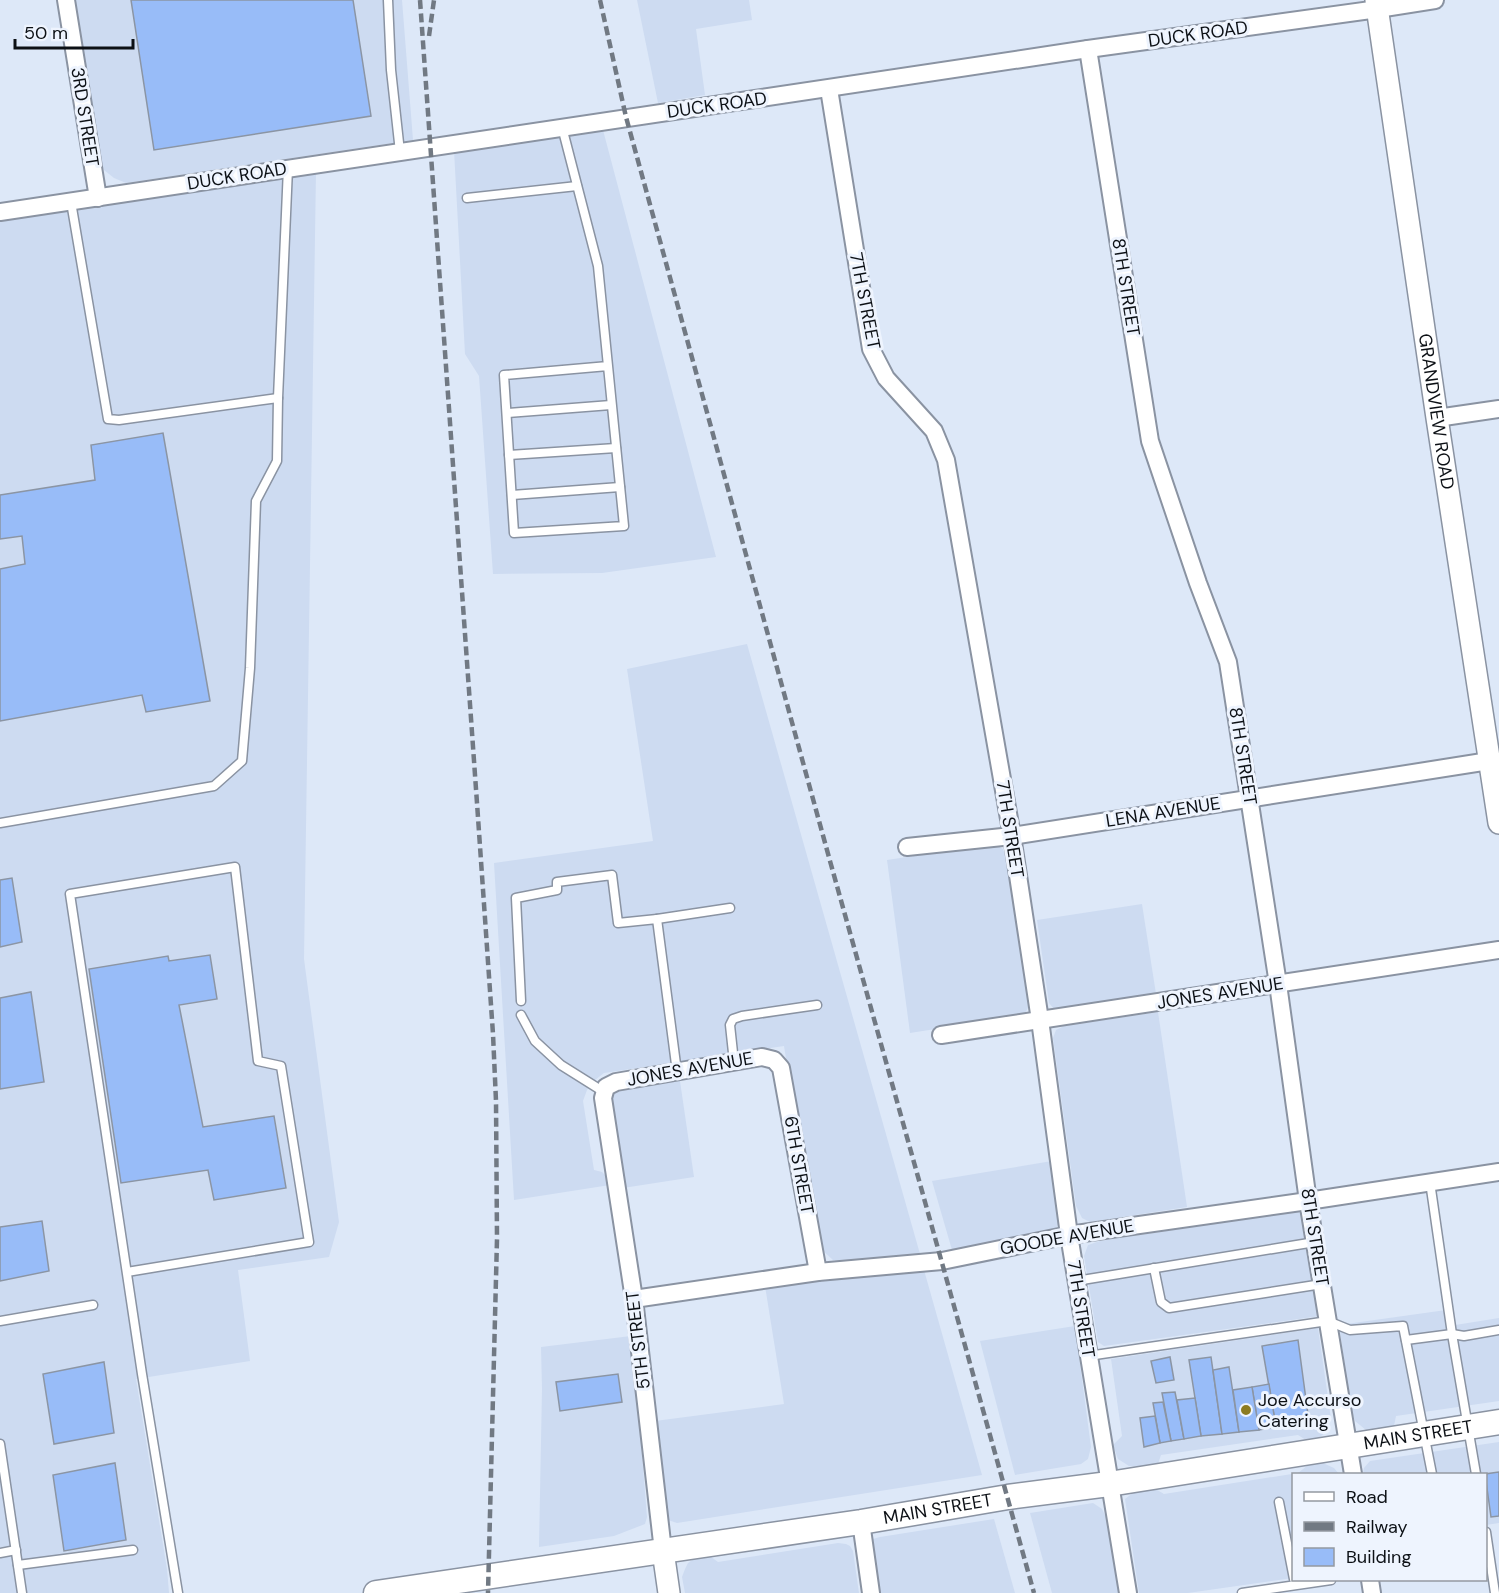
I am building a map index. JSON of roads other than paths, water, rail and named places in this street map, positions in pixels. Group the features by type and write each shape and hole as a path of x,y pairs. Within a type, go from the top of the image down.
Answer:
{"main road":[{"name":"MAIN STREET","path":"376,1593 861,1522 1008,1497 1109,1484 1499,1422"}],"street":[{"name":"3RD STREET","path":"66,0 98,198"},
{"name":"DUCK ROAD","path":"0,212 1377,5 1435,0"},
{"name":"GRANDVIEW ROAD","path":"1377,5 1499,823"},
{"name":"8TH STREET","path":"1088,49 1150,441 1198,583 1228,662 1278,984 1308,1201 1353,1473"},
{"name":"7TH STREET","path":"829,89 871,349 886,378 934,431 946,460 1012,836 1076,1281 1128,1593"},
{"path":"1437,418 1499,409"},
{"name":"LENA AVENUE","path":"907,847 1012,836 1489,761"},
{"name":"JONES AVENUE","path":"941,1035 1499,950"},
{"name":"JONES AVENUE","path":"605,1089 616,1082 762,1057 774,1060"},
{"name":"6TH STREET","path":"774,1060 781,1068 818,1272"},
{"name":"5TH STREET","path":"605,1089 603,1098 634,1299 669,1593"},
{"name":"GOODE AVENUE","path":"634,1299 818,1272 942,1260 1069,1235 1499,1172"},
{"path":"861,1522 871,1593"}],"lane":[{"path":"388,0 391,70 400,152"},
{"path":"562,127 597,266 608,366 624,526 514,533 504,375 608,366"},
{"path":"0,824 214,786 242,761 250,668 256,501 278,461 278,398 288,168"},
{"path":"466,198 577,186"},
{"path":"71,202 108,419 119,420 278,398"},
{"path":"507,414 611,405"},
{"path":"509,455 616,448"},
{"path":"512,495 620,487"},
{"path":"127,1272 309,1242 281,1065 258,1062 235,867 70,894 144,1385 178,1593"},
{"path":"521,1001 516,898 557,890 557,882 612,874 618,923 730,908"},
{"path":"657,918 677,1072"},
{"path":"734,1062 730,1025 733,1020 742,1016 817,1005"},
{"path":"520,1015 535,1041 561,1065 605,1089"},
{"path":"1430,1181 1452,1334 1476,1473"},
{"path":"1076,1281 1315,1242"},
{"path":"1154,1268 1161,1302 1169,1308 1322,1284"},
{"path":"0,1321 93,1305"},
{"path":"1088,1356 1328,1321 1350,1330 1403,1326 1432,1473"},
{"path":"1406,1340 1452,1334 1464,1336 1499,1330"},
{"path":"0,1444 3,1484 22,1593"},
{"path":"1279,1502 1292,1570"},
{"path":"1487,1544 1495,1593"},
{"path":"0,1553 16,1550"},
{"path":"18,1565 133,1550"},
{"path":"1242,1593 1294,1581"}],"railway":[{"path":"420,0 496,1101 497,1239 488,1593"},
{"path":"429,36 434,0"},
{"path":"600,0 626,117 1034,1593"}],"place":[{"name":"Joe Accurso Catering","path":"1246,1410"}]}
